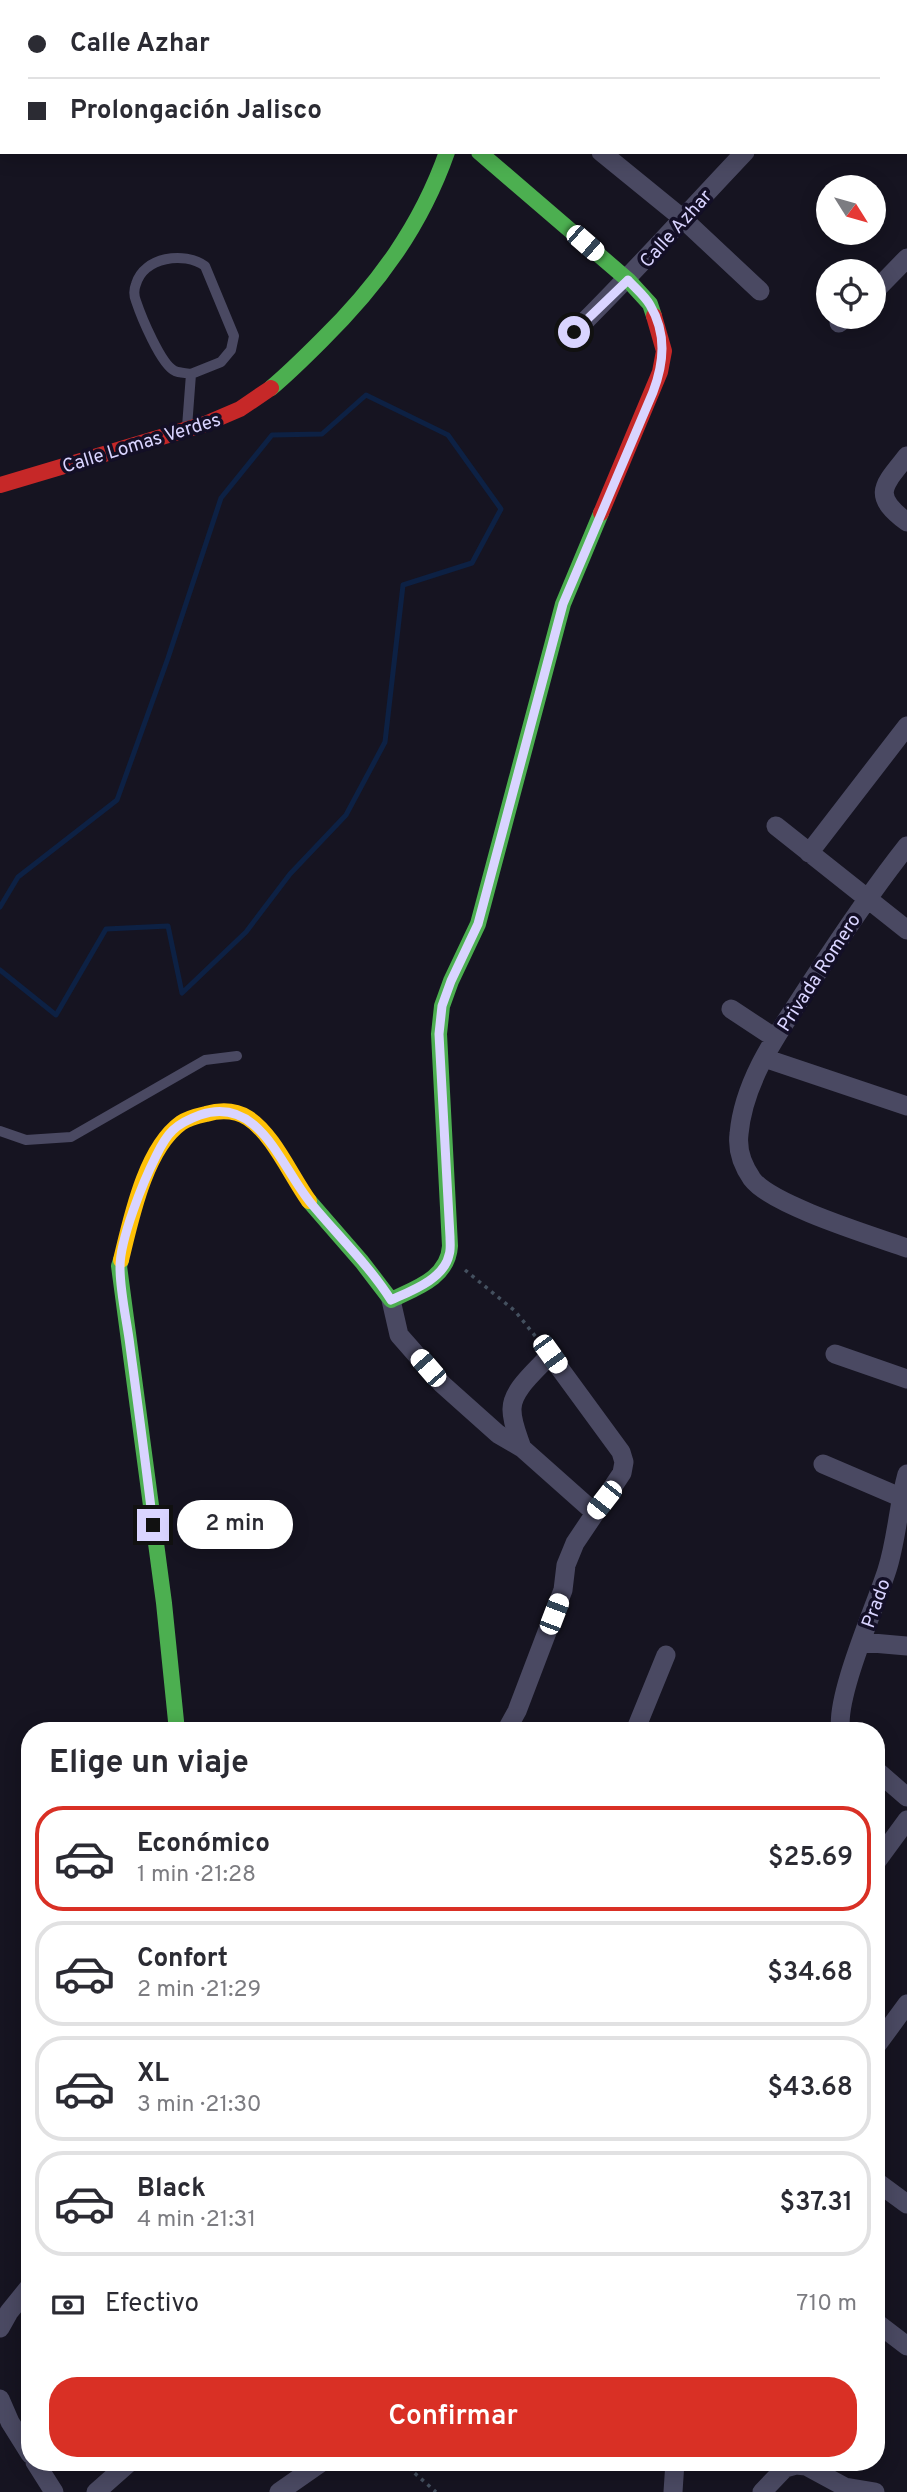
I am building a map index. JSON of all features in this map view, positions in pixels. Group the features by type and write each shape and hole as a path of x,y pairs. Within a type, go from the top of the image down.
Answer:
{"street":[{"name":"Calle Lomas Verdes","path":"0,485 187,431 230,415 271,389 354,310 386,271 418,223 446,154"},
{"path":"391,1300 425,1283 441,1270 449,1256 439,1034 442,1006 478,924 563,604 660,372 664,351 650,304 628,280 481,154"},
{"path":"603,154 682,218 760,291"},
{"name":"Calle Azhar","path":"574,332 628,280 743,154"},
{"path":"886,280 907,258"},
{"path":"907,456 883,488 883,496 891,510 907,522"},
{"path":"809,853 907,726"},
{"path":"775,826 907,930"},
{"name":"Privada Romero","path":"907,846 866,899 775,1038 744,1108 738,1136 741,1160 753,1181 769,1194 907,1248"},
{"path":"731,1009 775,1038"},
{"path":"764,1058 907,1106"},
{"path":"176,1722 164,1603 120,1266 133,1211 165,1137 182,1122 229,1110 250,1120 308,1200 379,1281 391,1300 399,1335 442,1384 498,1434 522,1448 594,1512"},
{"path":"511,1722 563,1590 570,1554 594,1512 622,1473 624,1462 621,1452 550,1354 518,1392 511,1406 522,1448"},
{"path":"835,1354 907,1379"},
{"path":"822,1464 900,1497"},
{"name":"Prado","path":"841,1722 841,1712 861,1642 888,1567 900,1497 907,1474"},
{"path":"861,1642 907,1646"},
{"path":"639,1722 666,1655"},
{"path":"885,1778 907,1797"},
{"path":"885,1850 907,1820"},
{"path":"885,2034 907,2004"},
{"path":"885,2186 904,2197"},
{"path":"0,2328 21,2299"},
{"path":"885,2329 907,2346"},
{"path":"0,2399 21,2439"},
{"path":"41,2471 54,2492"},
{"path":"96,2492 120,2471"},
{"path":"279,2492 310,2471"},
{"path":"673,2492 674,2471"},
{"path":"762,2492 782,2471"},
{"path":"815,2471 845,2487 864,2492"}],"lane":[{"path":"181,256 194,258 205,266 234,336 231,350 221,362 191,374 176,372 164,362 134,298 136,283 146,270 162,260 181,256"},
{"path":"187,431 191,374"},
{"path":"0,1131 26,1140 71,1137 205,1060 237,1056"}],"path":[{"path":"449,1256 515,1311 550,1354"},
{"path":"412,2471 436,2492"}],"waterway":[{"path":"0,907 18,877 117,800 221,498 272,435 322,434 366,395 448,435 501,509 472,563 403,585 385,742 346,815 290,874 246,932 182,993 168,926 106,929 56,1015 0,970"}],"traffic: fast":[{"path":"271,388 342,319 379,276 411,230 446,154"},
{"path":"481,154 628,280 650,304 654,316"},
{"path":"309,1201 391,1300 437,1274 448,1257 450,1246 439,1034 442,1006 478,924 563,604 601,513"},
{"path":"121,1260 119,1266 164,1603 176,1722"}],"traffic: slow":[{"path":"121,1260 135,1205 149,1167 168,1135 181,1123 193,1117 222,1111 238,1113 248,1118 266,1134 309,1201"}],"traffic: jam":[{"path":"601,513 660,372 664,351 654,316"},
{"path":"0,485 205,424 240,409 271,388"}],"route":[{"path":"153,1525 120,1266 133,1211 165,1137 182,1122 205,1114 229,1110 250,1120 308,1200 379,1281 391,1300 425,1283 441,1270 449,1256 439,1034 442,1006 478,924 563,604 653,392 664,351 650,304 628,280 574,332"}]}
